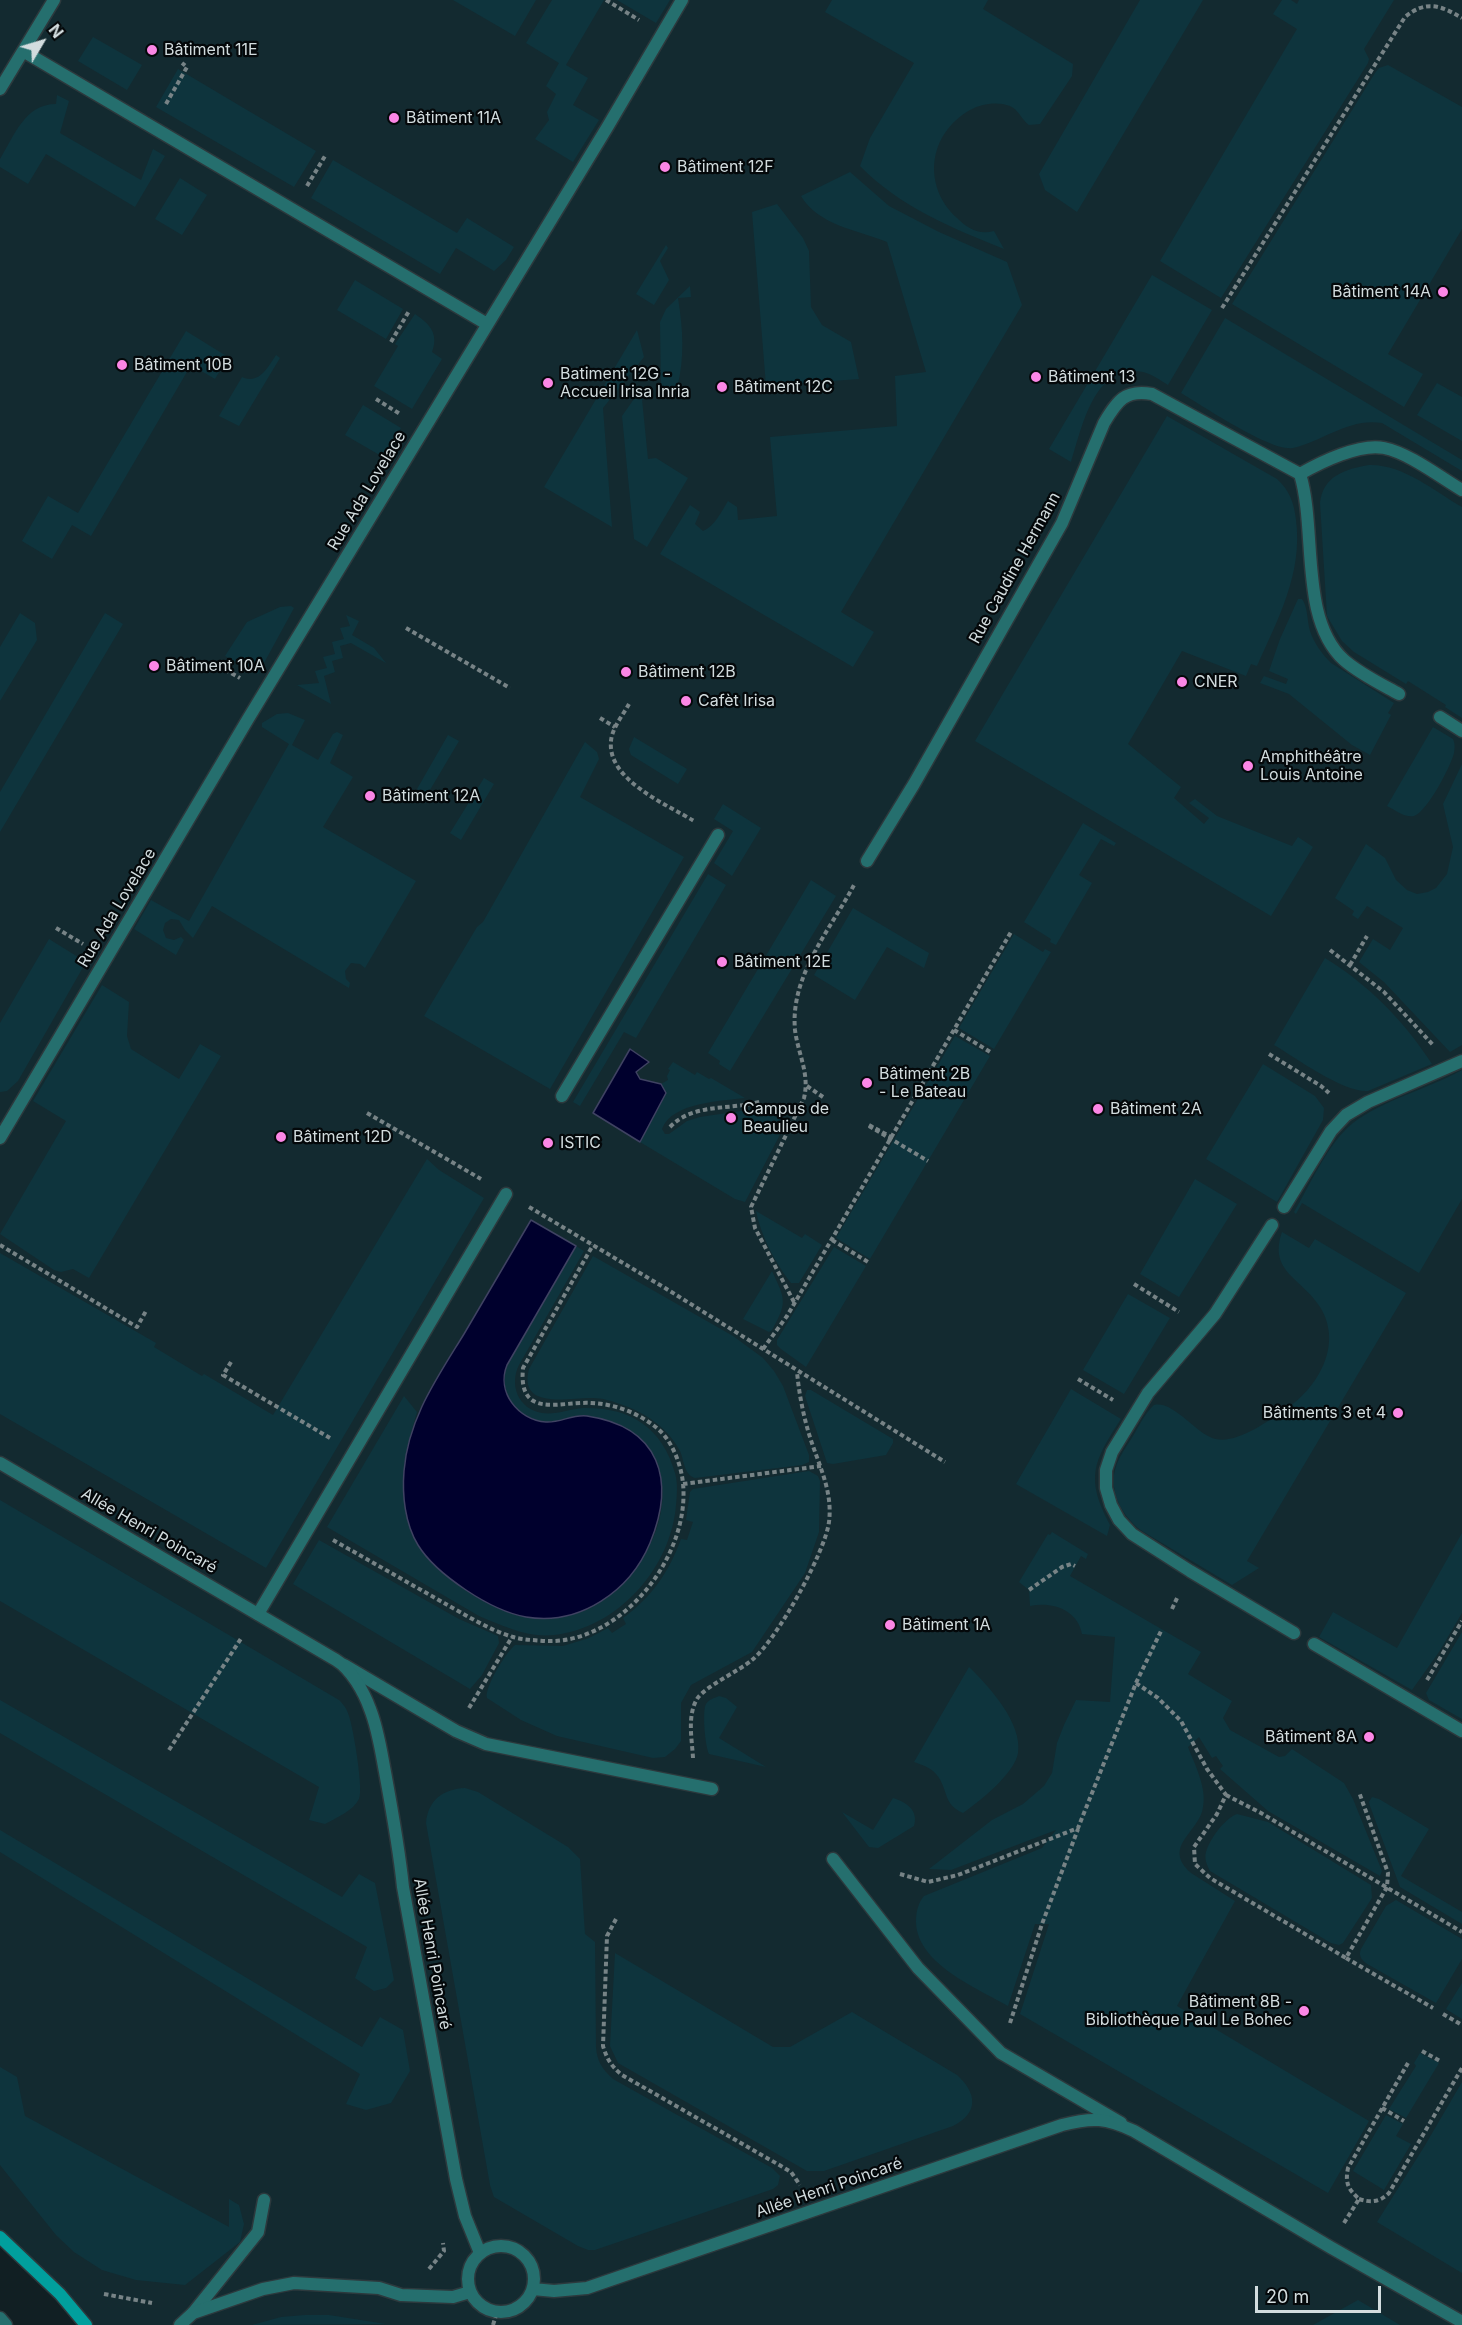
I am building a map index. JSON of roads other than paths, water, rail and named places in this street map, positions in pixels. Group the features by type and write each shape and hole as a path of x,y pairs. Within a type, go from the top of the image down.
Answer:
{"main road":[{"path":"0,2237 60,2294 86,2325"}],"street":[{"path":"0,89 54,0"},
{"name":"Rue Ada Lovelace","path":"0,1138 682,0"},
{"path":"22,51 487,324"},
{"name":"Rue Caudine Hermann","path":"867,861 914,784 1062,523 1104,423 1112,409 1124,396 1134,392 1143,392 1160,398 1300,474"},
{"path":"1400,694 1360,672 1344,659 1331,645 1320,625 1316,606 1308,508 1300,474 1331,458 1363,449 1381,447 1397,452 1462,490"},
{"path":"1440,717 1462,730"},
{"path":"562,1096 718,836"},
{"path":"1284,1207 1331,1131 1346,1115 1368,1102 1462,1061"},
{"path":"258,1614 506,1194"},
{"path":"1272,1225 1228,1296 1148,1393 1112,1452 1106,1470 1106,1488 1119,1520 1132,1534 1294,1633"},
{"name":"Allée Henri Poincaré","path":"0,1463 456,1731 486,1744 712,1789"},
{"path":"1314,1644 1462,1731"},
{"name":"Allée Henri Poincaré","path":"343,1664 370,1707 376,1727 456,2179 465,2216 480,2253"},
{"name":"Allée Henri Poincaré","path":"833,1859 918,1968 1001,2052 1330,2247 1462,2322"},
{"name":"Allée Henri Poincaré","path":"533,2289 554,2291 587,2288 1080,2121 1096,2119 1113,2121 1134,2131"},
{"path":"180,2325 193,2313 258,2232 264,2200"},
{"path":"498,2246 518,2250 532,2266 533,2289 519,2307 508,2312 486,2309 470,2292 469,2269 473,2260 489,2248 498,2246"},
{"path":"193,2313 263,2289 294,2283 368,2286 411,2295 453,2297 470,2292"},
{"path":"0,2318 6,2325"}],"water":[{"path":"630,1049 649,1062 636,1072 640,1079 661,1084 666,1093 640,1142 593,1113"},
{"path":"531,1220 576,1246 507,1365 504,1375 507,1394 518,1410 536,1420 551,1422 587,1416 612,1422 631,1432 646,1444 656,1460 661,1478 658,1520 650,1543 630,1576 616,1590 584,1610 565,1616 546,1618 526,1617 494,1606 466,1590 439,1570 422,1552 410,1528 405,1509 404,1490 404,1471 411,1434 425,1399"}],"place":[{"name":"Bâtiment 11E","path":"152,50"},
{"name":"Bâtiment 11A","path":"394,118"},
{"name":"Bâtiment 12F","path":"665,167"},
{"name":"Bâtiment 14A","path":"1443,292"},
{"name":"Bâtiment 10B","path":"122,365"},
{"name":"Bâtiment 13","path":"1036,377"},
{"name":"Batiment 12G - Accueil Irisa Inria","path":"548,383"},
{"name":"Bâtiment 12C","path":"722,387"},
{"name":"Bâtiment 10A","path":"154,666"},
{"name":"Bâtiment 12B","path":"626,672"},
{"name":"CNER","path":"1182,682"},
{"name":"Cafèt Irisa","path":"686,701"},
{"name":"Amphithéâtre Louis Antoine","path":"1248,766"},
{"name":"Bâtiment 12A","path":"370,796"},
{"name":"Bâtiment 12E","path":"722,962"},
{"name":"Bâtiment 2B - Le Bateau","path":"867,1083"},
{"name":"Bâtiment 2A","path":"1098,1109"},
{"name":"Campus de Beaulieu","path":"731,1118"},
{"name":"Bâtiment 12D","path":"281,1137"},
{"name":"ISTIC","path":"548,1143"},
{"name":"Bâtiments 3 et 4","path":"1398,1413"},
{"name":"Bâtiment 1A","path":"890,1625"},
{"name":"Bâtiment 8A","path":"1369,1737"},
{"name":"Bâtiment 8B - Bibliothèque Paul Le Bohec","path":"1304,2011"}]}
